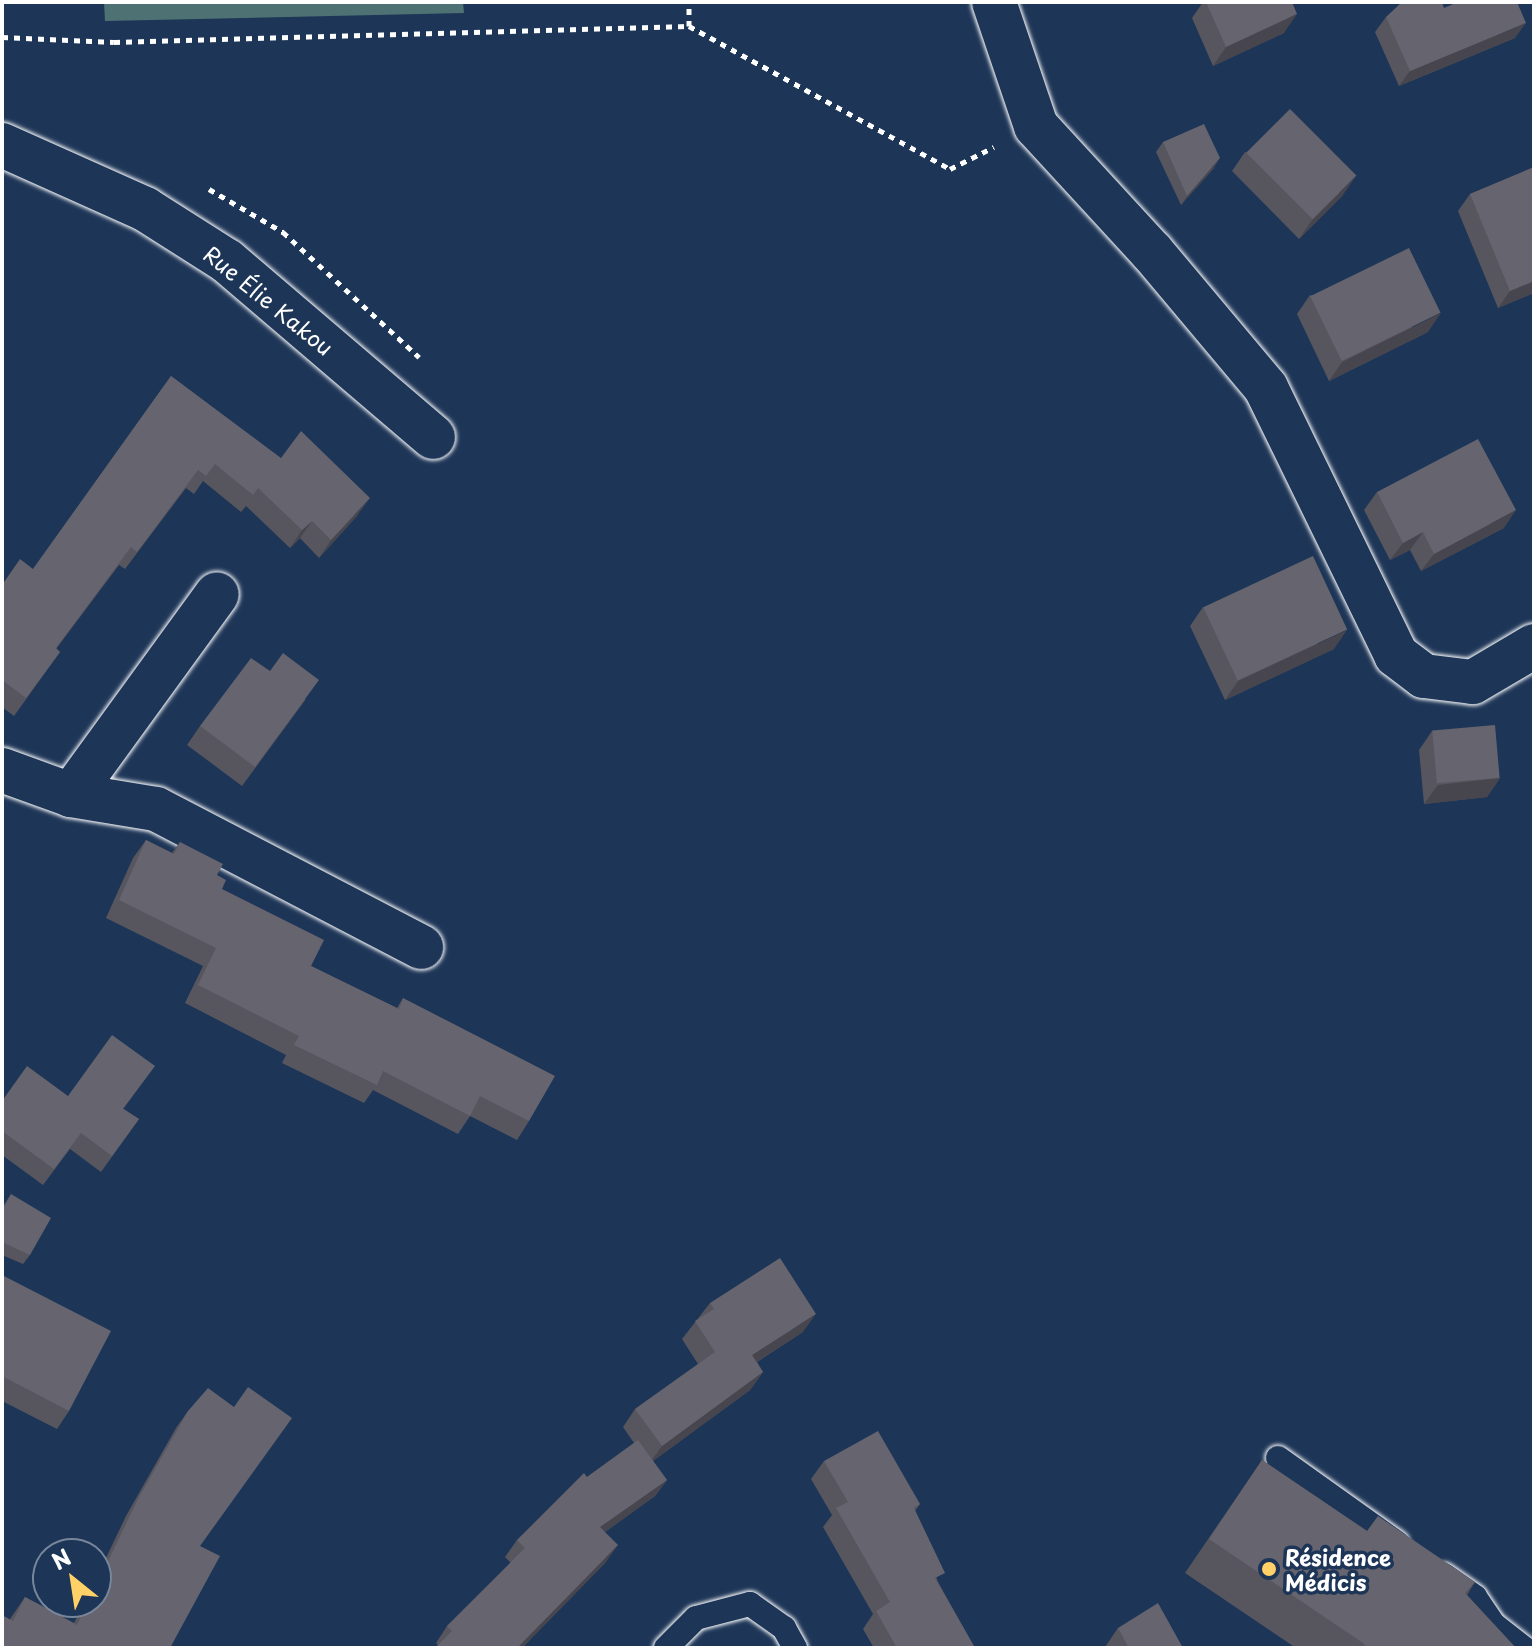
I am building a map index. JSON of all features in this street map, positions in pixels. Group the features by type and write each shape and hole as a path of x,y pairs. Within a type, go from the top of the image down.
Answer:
{"street":[{"path":"994,2 1036,126 1152,252 1266,388 1396,655 1424,676 1473,682 1534,646"},
{"name":"Rue Élie Kakou","path":"2,145 145,209 227,261 433,437"},
{"path":"71,795 217,594"},
{"path":"2,770 71,795 156,809 421,947"}],"lane":[{"path":"1278,1458 1475,1597 1493,1624 1524,1648"},
{"path":"666,1648 696,1618 750,1604 784,1628 795,1648"}],"path":[{"path":"689,2 689,26"},
{"path":"2,37 114,42 689,26 950,169 1036,126"}],"green space":[{"path":"104,2 463,2 464,13 105,21"}],"building":[{"path":"1206,2 1292,2 1297,14 1226,47"},
{"path":"1402,2 1442,2 1444,8 1458,2 1517,2 1526,23 1410,71 1386,17"},
{"path":"1290,109 1356,175 1313,219 1246,153"},
{"path":"1204,124 1220,158 1187,196 1163,142"},
{"path":"1534,167 1534,281 1510,291 1470,194"},
{"path":"1409,248 1441,313 1342,361 1310,296"},
{"path":"171,376 281,458 301,431 370,498 331,540 312,521 302,530 258,488 253,495 215,464 206,476 198,470 137,552 131,547 56,648 60,652 26,698 2,680 2,585 20,559 33,569"},
{"path":"1478,439 1516,510 1434,554 1423,532 1403,543 1377,492"},
{"path":"1313,556 1347,629 1238,681 1203,607"},
{"path":"283,653 319,680 255,767 200,726 251,658 270,671"},
{"path":"1495,725 1500,778 1437,783 1432,730"},
{"path":"146,840 174,854 180,842 223,864 217,875 226,880 222,889 324,940 311,966 399,1009 403,998 555,1076 529,1121 480,1096 470,1116 383,1071 377,1085 294,1045 299,1036 198,985 216,948 119,900"},
{"path":"112,1035 155,1066 123,1109 139,1119 112,1156 81,1133 54,1169 2,1131 2,1101 27,1066 68,1096"},
{"path":"11,1194 51,1218 30,1255 2,1242 2,1211"},
{"path":"780,1258 816,1314 752,1355 763,1372 662,1446 635,1409 715,1352 695,1321 714,1309 710,1303"},
{"path":"2,1275 111,1331 69,1411 2,1376"},
{"path":"248,1387 292,1418 200,1546 220,1556 170,1648 2,1648 2,1615 13,1621 25,1597 32,1601 32,1618 64,1618 77,1625 80,1618 112,1618 112,1553 138,1499 188,1411 208,1388 234,1407"},
{"path":"878,1431 920,1504 914,1508 945,1573 935,1578 975,1648 897,1648 876,1611 890,1602 836,1508 848,1502 824,1461"},
{"path":"638,1440 667,1480 600,1527 618,1545 517,1648 435,1648 452,1631 447,1626 525,1548 517,1540 584,1473 587,1477"},
{"path":"1262,1460 1367,1531 1378,1516 1475,1582 1465,1593 1516,1648 1367,1648 1209,1539"},
{"path":"1158,1603 1183,1648 1129,1648 1118,1628"}],"place":[{"name":"Résidence Médicis","path":"1269,1569"}]}
